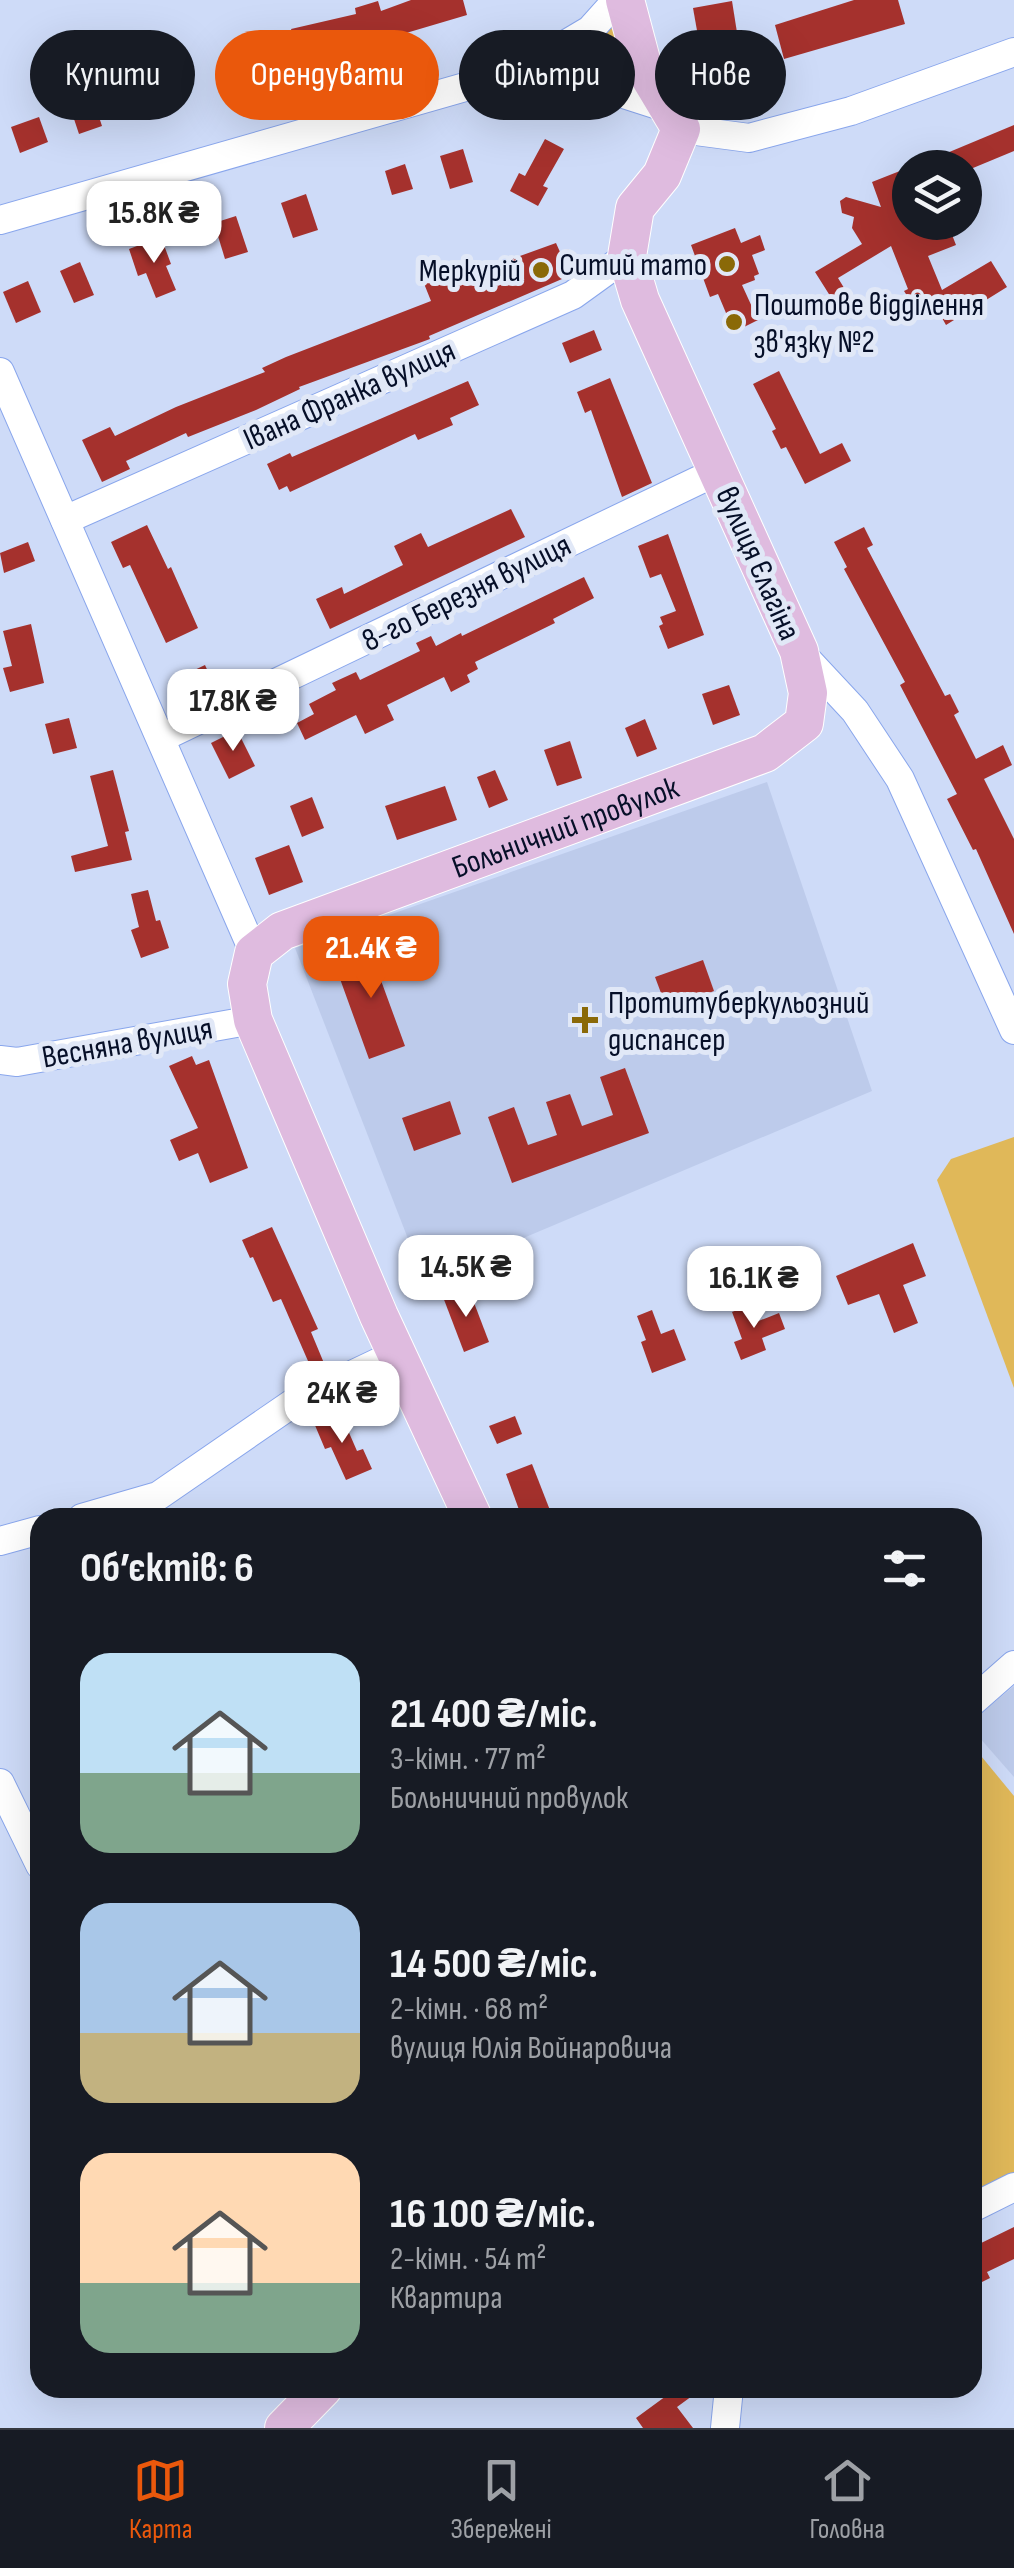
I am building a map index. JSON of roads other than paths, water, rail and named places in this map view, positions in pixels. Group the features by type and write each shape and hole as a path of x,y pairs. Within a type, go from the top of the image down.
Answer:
{"main road":[{"path":"625,0 642,64 655,86"},
{"name":"вулиця Єлагіна","path":"674,120 662,175 635,208 628,256 640,300 799,651"},
{"name":"Больничний провулок","path":"254,953 282,931 766,754 804,722 808,693 799,651"},
{"path":"254,953 247,984 253,1020 396,1354 468,1508"},
{"path":"284,2428 313,2398"}],"street":[{"path":"590,30 617,0"},
{"path":"678,120 749,138 851,112 1014,52"},
{"path":"0,220 459,89"},
{"name":"Івана Франка вулиця","path":"65,520 573,294 628,256"},
{"path":"0,372 254,953"},
{"name":"8-го Березня вулиця","path":"161,738 718,471"},
{"name":"вулиця Єлагіна","path":"799,651 855,711 900,778 1014,1030"},
{"name":"Весняна вулиця","path":"6,1066 253,1020"},
{"path":"117,1508 158,1496 293,1403 396,1354"},
{"path":"0,1541 30,1533"},
{"path":"982,1693 1014,1665"},
{"path":"0,1784 30,1845"},
{"path":"982,2203 1014,2188"},
{"path":"725,2428 728,2398"},
{"path":"730,2398 742,2428"}],"place":[{"name":"Ситий тато","path":"727,264"},
{"name":"Меркурій","path":"541,270"},
{"name":"Поштове відділення зв'язку №2","path":"734,322"},
{"name":"Протитуберкульозний диспансер","path":"585,1020"}]}
